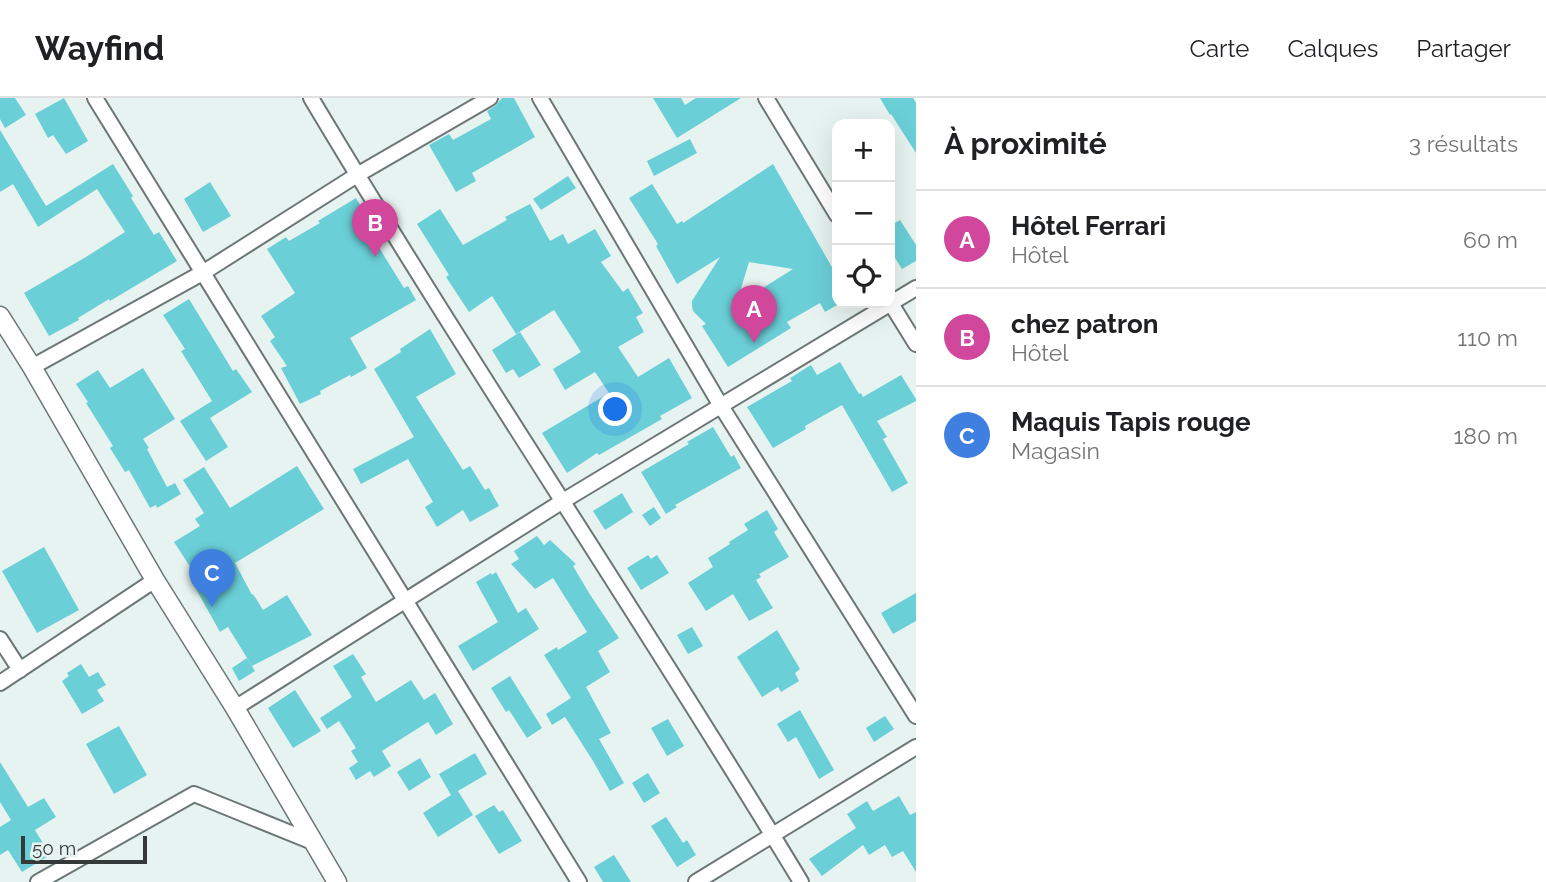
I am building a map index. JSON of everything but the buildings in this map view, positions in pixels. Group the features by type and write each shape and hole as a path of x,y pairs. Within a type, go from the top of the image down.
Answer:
{"street":[{"path":"95,98 579,882"},
{"path":"311,98 802,882"},
{"path":"32,367 204,272 357,175 490,98"},
{"path":"540,98 721,406 916,716"},
{"path":"766,98 832,207"},
{"path":"895,300 916,288"},
{"path":"235,708 564,501 882,308"},
{"path":"893,308 916,344"},
{"path":"0,316 337,882"},
{"path":"0,683 155,580"},
{"path":"0,639 20,670"},
{"path":"696,882 916,747"},
{"path":"38,882 194,794 314,843"}],"place":[{"name":"chez patron","path":"375,257"},
{"name":"Hôtel Ferrari","path":"754,343"},
{"name":"Maquis Tapis rouge","path":"212,607"}]}
